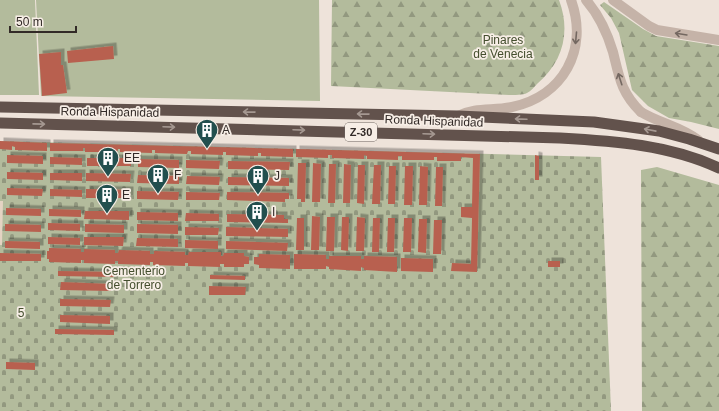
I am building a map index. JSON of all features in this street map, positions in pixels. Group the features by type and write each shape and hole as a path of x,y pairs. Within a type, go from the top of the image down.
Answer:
{"highway":[{"name":"Ronda Hispanidad","path":"0,107 458,116 594,122 659,131 719,149"},
{"name":"Ronda Hispanidad","path":"0,123 588,139 647,146 683,155 719,168"}],"street":[{"path":"458,116 471,110 503,109 526,103 545,94 554,86 567,68 575,49 577,28 571,0"},
{"path":"586,0 603,25 620,81 629,99 641,112 653,119 689,134 702,143"},
{"path":"613,0 649,26 657,30 719,40"}],"green space":[{"path":"0,0 35,0 39,95 0,95"},
{"path":"36,0 319,0 320,101 41,96"},
{"name":"Pinares de Venecia","path":"332,0 559,0 563,12 564,35 559,56 553,66 531,90 523,94 509,95 331,86"},
{"path":"604,2 643,29 656,36 719,46 719,129 669,118 648,106 632,90 619,33 611,18 600,5"},
{"name":"Cementerio de Torrero","path":"0,141 601,157 611,411 0,411"},
{"path":"657,167 719,185 719,411 642,411 641,170"}],"shaded area":[{"path":"0,201 3,201 2,245 0,245"}],"building":[{"path":"113,46 114,59 68,63 67,51"},
{"path":"61,52 61,65 63,65 67,93 42,96 39,54"},
{"path":"0,141 47,143 47,151 15,150 15,147 12,146 12,150 0,149"},
{"name":"A","path":"50,143 293,149 293,157 261,156 261,153 258,153 258,156 226,155 226,152 223,152 223,155 191,154 191,151 188,151 187,154 155,153 155,150 152,150 152,153 120,152 120,149 118,149 117,152 85,152 85,148 83,148 83,151 50,151"},
{"path":"296,149 480,154 477,272 451,271 452,263 471,264 472,218 461,217 461,207 472,207 473,158 461,157 461,161 437,161 437,157 434,157 434,160 402,160 402,156 398,156 398,160 367,159 367,156 364,155 364,159 332,158 332,155 328,155 328,158 296,157"},
{"path":"7,155 43,156 43,164 7,163"},
{"path":"535,155 539,156 539,180 535,180"},
{"path":"50,157 82,158 82,165 50,164"},
{"name":"EE","path":"87,158 131,158 131,166 87,166"},
{"name":"F","path":"138,159 179,160 179,168 138,167"},
{"path":"186,160 220,161 219,169 186,168"},
{"name":"J","path":"228,161 290,162 289,170 228,169"},
{"path":"298,163 306,163 305,202 301,202 301,199 297,199"},
{"path":"313,163 321,164 320,202 312,202"},
{"path":"329,164 336,164 335,203 328,203"},
{"path":"344,164 351,165 350,203 343,203"},
{"path":"358,165 365,165 364,204 357,203"},
{"path":"374,165 381,165 380,204 372,204"},
{"path":"389,166 396,166 395,204 388,204"},
{"path":"405,166 413,166 412,205 404,205"},
{"path":"420,166 428,167 427,205 419,205"},
{"path":"436,167 443,167 442,206 435,206"},
{"path":"7,172 43,173 43,180 7,179"},
{"path":"50,173 82,173 82,181 50,180"},
{"name":"EE","path":"86,173 131,174 130,182 86,181"},
{"name":"F","path":"138,175 179,176 179,184 137,183"},
{"path":"187,176 220,177 219,185 186,184"},
{"name":"J","path":"228,177 289,178 289,186 228,185"},
{"path":"7,188 43,189 42,196 7,195"},
{"path":"50,189 82,190 82,197 50,196"},
{"name":"EE","path":"86,189 130,190 130,198 86,198"},
{"name":"F","path":"137,191 179,192 178,200 137,199"},
{"path":"186,192 220,193 219,200 186,200"},
{"name":"J","path":"227,192 289,193 289,199 285,199 285,202 227,200"},
{"path":"6,208 41,209 41,216 6,215"},
{"path":"49,209 81,210 81,217 49,216"},
{"name":"E","path":"85,211 129,211 129,220 84,219"},
{"path":"137,212 178,213 178,221 137,220"},
{"path":"186,213 219,214 219,221 185,221"},
{"name":"I","path":"227,214 284,215 284,219 288,219 288,223 227,222"},
{"path":"312,216 320,217 319,250 311,250"},
{"path":"327,217 335,217 334,251 326,251"},
{"path":"342,217 349,217 348,251 341,250"},
{"path":"357,217 365,218 364,251 356,251"},
{"path":"297,218 304,218 304,250 296,250"},
{"path":"373,218 380,218 379,252 372,252"},
{"path":"388,218 395,218 394,252 387,252"},
{"path":"404,218 412,218 411,252 403,252"},
{"path":"419,219 427,219 426,253 418,252"},
{"path":"434,220 442,220 441,254 433,254"},
{"path":"48,223 80,224 80,231 48,230"},
{"path":"5,224 41,225 41,232 5,231"},
{"name":"E","path":"85,224 124,225 124,233 85,232"},
{"path":"137,224 178,225 178,234 137,233"},
{"path":"185,227 219,228 218,235 185,235"},
{"name":"I","path":"226,227 288,229 288,237 226,236"},
{"path":"48,237 80,238 80,245 48,244"},
{"name":"E","path":"84,237 124,237 123,246 84,245"},
{"path":"137,238 178,239 178,247 136,246"},
{"path":"185,240 218,241 218,249 185,248"},
{"path":"5,241 40,242 40,249 5,248"},
{"name":"I","path":"226,241 288,243 287,251 226,249"},
{"path":"49,248 81,249 81,252 84,252 84,249 115,250 115,253 118,253 119,250 150,251 150,254 154,254 154,251 185,252 185,255 188,255 189,252 221,252 221,256 223,256 224,253 244,253 244,256 249,257 249,264 244,264 244,267 224,267 224,264 220,264 220,267 188,266 188,263 185,263 185,266 153,265 153,262 150,262 150,265 118,264 118,261 115,261 115,264 84,263 84,260 81,260 81,263 49,262 49,259 47,259 47,251 49,251"},
{"path":"0,253 41,254 41,261 0,261"},
{"path":"259,254 290,255 290,269 259,268 259,265 254,264 254,257 259,257"},
{"path":"294,254 326,255 326,259 329,259 329,256 361,256 361,259 364,259 364,256 397,257 397,272 364,270 364,268 361,267 361,271 329,269 329,267 326,266 326,269 294,269"},
{"path":"401,258 433,259 433,272 401,271"},
{"path":"548,261 560,261 560,267 548,267"},
{"path":"58,271 114,272 114,277 58,276"},
{"path":"210,275 245,276 245,280 210,279"},
{"path":"61,282 111,284 111,291 60,290"},
{"path":"209,286 246,287 245,295 209,295"},
{"path":"60,299 111,300 110,307 60,306"},
{"path":"60,315 110,316 110,324 60,322"},
{"path":"55,329 114,330 114,335 55,334"},
{"path":"6,362 35,363 35,370 6,369"}],"place":[{"name":"A","path":"207,150"},
{"name":"EE","path":"108,178"},
{"name":"F","path":"158,194"},
{"name":"J","path":"258,196"},
{"name":"E","path":"107,214"},
{"name":"I","path":"257,232"}],"park label":[{"name":"5","path":"21,313"}]}
